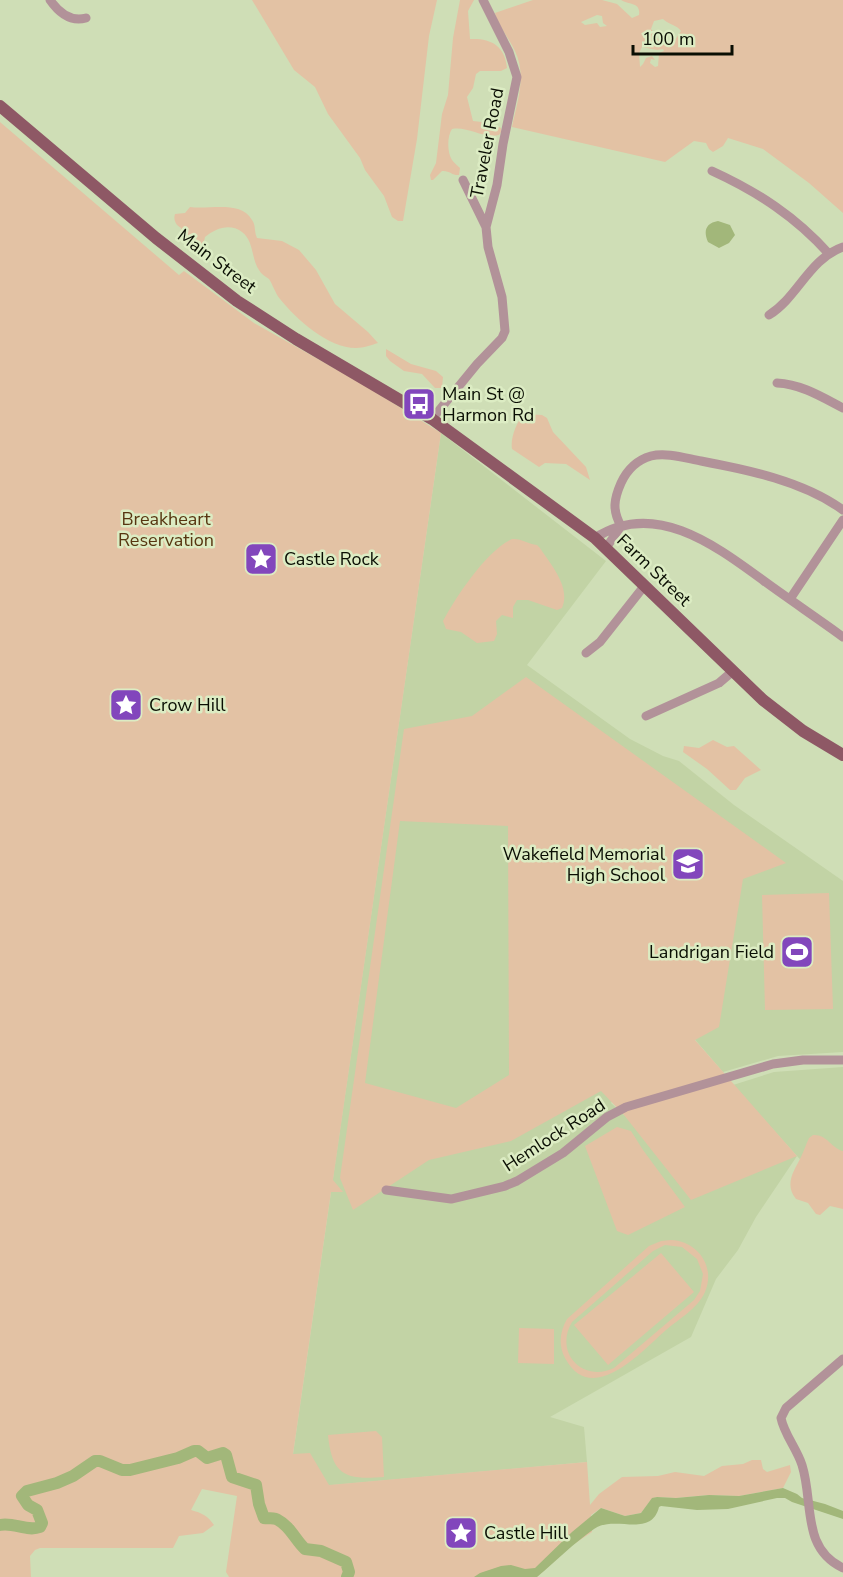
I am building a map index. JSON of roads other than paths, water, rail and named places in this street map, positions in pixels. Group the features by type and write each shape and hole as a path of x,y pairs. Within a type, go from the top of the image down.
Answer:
{"main road":[{"name":"Main Street","path":"0,106 156,238 237,301 296,339 432,419"},
{"name":"Farm Street","path":"432,419 595,538 782,715 843,755"}],"street":[{"path":"50,0 64,15 76,21 86,18"},
{"name":"Traveler Road","path":"483,0 512,59 516,77 497,185 486,227"},
{"path":"712,171 738,183 785,212 810,233 829,254"},
{"path":"432,419 504,334 503,303 488,247 486,227 463,180"},
{"path":"769,315 784,306 807,275 829,254 843,248"},
{"path":"777,383 804,388 843,408"},
{"path":"621,526 614,506 622,480 634,464 657,455 693,459 764,476 806,491 843,510"},
{"path":"790,599 843,520"},
{"path":"595,538 621,526 650,523 693,536 724,552 843,637"},
{"path":"606,548 621,526"},
{"path":"586,654 600,642 645,585"},
{"path":"646,716 719,683 733,671"},
{"name":"Hemlock Road","path":"386,1190 451,1199 505,1186 563,1154 607,1117 626,1107 773,1064 843,1059"},
{"path":"843,1359 786,1408 782,1416 783,1424 802,1464 813,1532 820,1550 828,1560 843,1568"}],"waterway":[{"path":"0,1525 40,1527 42,1523 37,1510 28,1505 22,1496 27,1491 73,1476 95,1461 122,1470 130,1470 178,1458 194,1451 198,1451 207,1458 223,1453 226,1455 232,1477 256,1485 264,1518 275,1519 282,1523 305,1549 321,1551 346,1562 349,1572 347,1577"}],"place":[{"name":"Main St @ Harmon Rd","path":"419,404"},
{"name":"Castle Rock","path":"261,559"},
{"name":"Crow Hill","path":"126,705"},
{"name":"Wakefield Memorial High School","path":"688,864"},
{"name":"Landrigan Field","path":"797,952"},
{"name":"Castle Hill","path":"461,1533"}],"park label":[{"name":"Breakheart Reservation","path":"166,529"}]}
